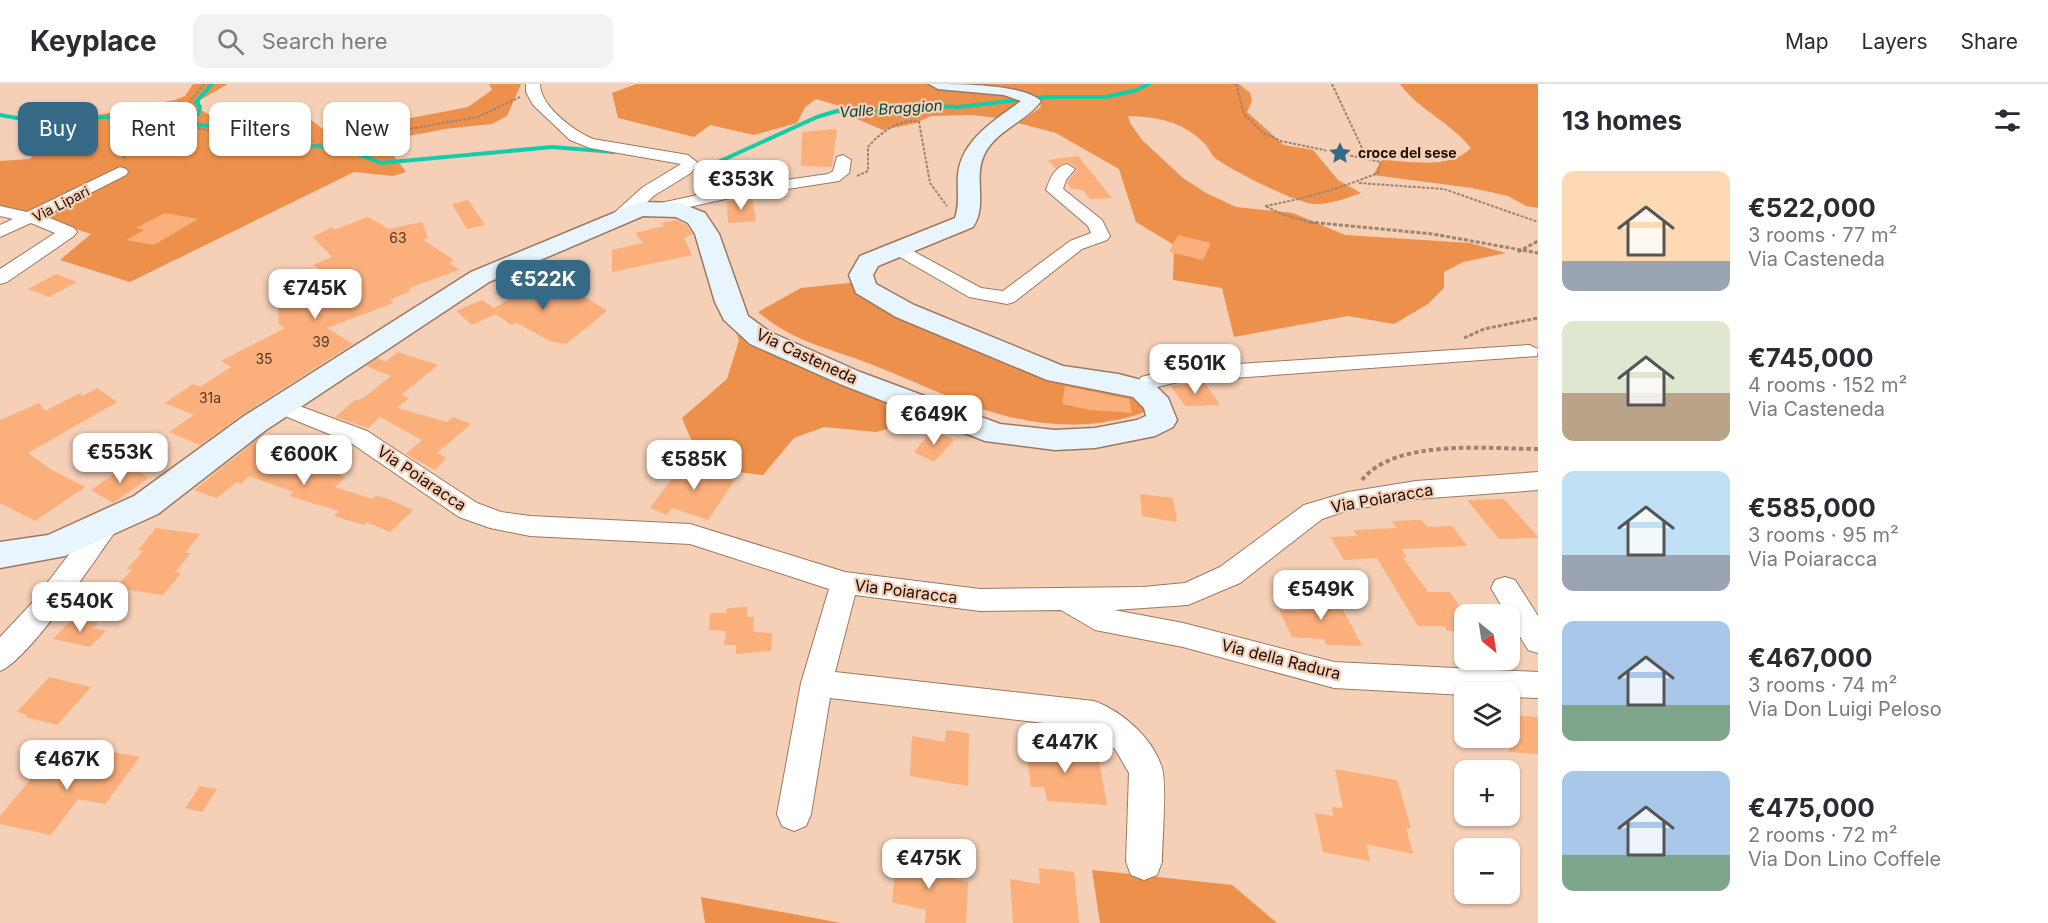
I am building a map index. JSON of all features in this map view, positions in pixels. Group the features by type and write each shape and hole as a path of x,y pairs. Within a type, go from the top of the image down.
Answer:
{"street":[{"path":"938,84 1010,90 1026,95 1032,101 981,141 970,167 971,207 965,222 936,236 895,249 869,261 861,275 865,288 879,298 980,344 1057,374 1118,383 1143,390 1149,382 1178,375 1529,351"},
{"path":"533,88 537,102 575,137 590,143 682,158 690,164 685,170 649,191 620,217"},
{"path":"662,208 840,168"},
{"path":"895,249 915,262 976,293 1007,298 1076,245 1101,236 1096,224 1054,190 1058,178 1067,169"},
{"name":"Via Lipari","path":"0,232 33,218 120,172"},
{"name":"Via Casteneda","path":"0,555 53,547 146,505 255,423 480,277 640,209 680,210 697,218 707,234 728,302 737,320 760,338 850,378 996,434 1055,441 1095,438 1144,429 1162,420 1158,405 1143,390"},
{"path":"0,211 33,218 69,232 0,279"},
{"name":"Via Poiaracca","path":"283,406 359,437 468,510 500,521 530,526 690,534 845,583 980,600 1143,598 1188,594 1230,575 1313,512 1348,501 1474,484 1538,481"},
{"path":"0,658 41,612 106,525"},
{"path":"794,814 816,683 827,635 845,583"},
{"path":"1505,588 1538,641"},
{"name":"Via della Radura","path":"1068,600 1095,618 1183,635 1334,675 1538,686"},
{"path":"816,683 1094,716 1126,739 1146,770 1144,862"}],"path":[{"path":"190,102 204,84"},
{"path":"1236,84 1239,104 1245,116 1274,139 1282,143 1322,147 1381,162 1378,173 1356,183 1299,201 1265,206 1297,220 1430,234 1490,243 1518,252 1538,253"},
{"path":"1332,84 1363,150 1360,156"},
{"path":"197,128 293,149 478,117 533,88"},
{"path":"840,168 864,175 869,165 867,150 872,142 902,122 912,120 919,122 930,183 952,211 944,224 932,228 936,236"},
{"path":"120,172 124,156"},
{"path":"1356,183 1403,184 1454,191 1492,203 1522,219 1538,222"},
{"path":"1518,252 1538,241"},
{"path":"1463,338 1484,329 1538,318"},
{"path":"1348,501 1368,470 1393,457 1456,450 1538,449"}],"shaded area":[{"path":"193,84 228,84 200,100 200,109 209,115 209,156 311,156 311,120 323,129 323,156 394,156 406,172 393,176 354,172 130,282 60,260 91,234 0,205 0,161 30,159 33,156 98,156 98,115 110,113 110,156 197,156 197,102 165,102 185,96"},
{"path":"489,84 521,84 507,116 492,124 410,136 410,118 468,107 492,90"},
{"path":"636,84 927,84 1014,98 1019,104 996,118 972,115 931,116 916,123 883,130 857,119 847,108 816,99 805,107 797,123 754,135 710,125 694,137 618,118 612,93"},
{"path":"974,84 1239,84 1250,93 1252,101 1247,112 1284,145 1313,150 1338,180 1361,193 1327,203 1306,202 1264,186 1224,164 1213,156 1196,136 1178,125 1159,119 1128,116 1130,123 1142,140 1183,178 1206,193 1236,207 1293,213 1345,235 1470,243 1506,253 1463,262 1444,272 1444,288 1428,304 1394,324 1348,316 1234,337 1222,288 1173,280 1174,245 1136,222 1119,169 1056,133 1018,123 1041,107 1039,99 1026,92"},
{"path":"1400,84 1538,84 1538,208 1526,206 1508,196 1472,188 1373,175 1382,160 1441,162 1462,155 1471,148 1453,130 1408,94"},
{"path":"858,282 1122,391 1153,407 1124,418 1073,425 1014,418 958,400 873,365 813,344 772,323 758,312 801,288"},
{"path":"732,322 908,403 907,423 876,432 824,427 794,438 763,475 730,471 710,464 696,449 682,418 727,379 739,340"},
{"path":"1092,870 1232,885 1277,923 1100,923"},
{"path":"701,897 841,923 705,923"}],"building":[{"path":"837,129 832,167 801,166 802,132"},
{"path":"1078,156 1112,198 1090,199 1083,190 1072,189 1067,183 1077,170 1076,167 1066,162 1055,168 1048,160"},
{"path":"739,162 766,174 750,183 727,186 726,167"},
{"path":"752,197 756,221 728,223 727,201"},
{"path":"468,200 485,225 467,229 452,204"},
{"path":"165,213 198,219 154,245 126,240 144,230 136,228"},
{"path":"368,217 389,229 422,222 428,238 422,239 454,260 449,263 459,270 409,288 410,291 390,300 393,303 327,328 353,344 243,414 200,445 169,432 194,415 165,403 193,384 200,387 231,367 221,361 285,328 279,324 278,307 335,280 313,265 332,257 313,237 332,227 334,230"},
{"path":"676,220 686,225 693,234 684,238 692,255 612,272 612,250 643,243 635,233 664,226 661,223"},
{"path":"1178,235 1211,243 1203,260 1169,252"},
{"path":"56,274 77,282 49,297 28,289"},
{"path":"552,275 607,311 566,344 550,341 517,323 511,325 496,314 472,325 456,311 482,300 494,308"},
{"path":"398,352 438,365 401,395 409,398 397,408 447,422 453,417 471,424 437,453 446,458 435,470 406,454 422,440 380,417 368,428 335,417 355,400 362,399 391,376 366,366 378,358 385,362"},
{"path":"1204,382 1220,405 1185,406 1171,386"},
{"path":"1065,386 1129,399 1132,413 1090,410 1062,404"},
{"path":"97,388 117,402 28,453 50,469 85,487 35,521 0,503 0,420 39,403 45,411 80,393 83,396"},
{"path":"932,430 954,440 934,462 914,452"},
{"path":"258,439 278,446 270,453 329,466 323,470 346,477 335,487 372,499 376,496 386,498 413,510 390,532 366,522 364,525 334,516 339,511 289,496 294,492 249,476 241,484 237,482 217,498 194,490"},
{"path":"685,461 736,478 708,520 672,508 667,515 650,508"},
{"path":"127,465 149,478 113,503 91,490"},
{"path":"1140,494 1173,498 1177,522 1142,516"},
{"path":"1504,499 1538,538 1499,539 1467,500"},
{"path":"1421,520 1427,527 1452,526 1467,546 1401,549 1407,557 1403,558 1428,592 1450,592 1458,604 1454,604 1454,631 1448,631 1444,626 1418,626 1377,558 1344,560 1330,537 1357,536 1353,530 1397,528 1392,521"},
{"path":"156,528 200,534 185,553 191,553 175,572 181,573 163,595 116,588 132,569 127,569 143,551 138,550"},
{"path":"1292,595 1336,596 1362,646 1326,645 1324,639 1292,637 1279,610 1300,611"},
{"path":"747,607 747,617 754,617 753,632 772,633 771,651 736,654 736,645 724,645 726,631 709,630 710,613 726,613 727,608"},
{"path":"73,618 98,623 93,628 106,631 90,647 53,639"},
{"path":"49,677 91,687 57,725 25,717 28,715 17,712"},
{"path":"1520,716 1538,717 1538,754 1509,752 1509,748 1520,748"},
{"path":"946,730 969,733 968,786 910,776 912,736 945,742"},
{"path":"1025,742 1075,745 1077,760 1099,762 1107,805 1047,801 1044,787 1031,787"},
{"path":"91,748 140,757 105,804 78,799 51,835 0,824 0,816 39,769 69,775"},
{"path":"1335,769 1397,780 1411,828 1406,828 1413,854 1366,844 1370,861 1323,852 1315,813 1333,816 1332,807 1343,808"},
{"path":"200,786 217,789 202,812 185,808"},
{"path":"898,851 933,858 932,875 968,882 966,923 925,923 926,910 892,902"},
{"path":"1039,868 1074,872 1079,923 1013,923 1010,879 1040,884"}],"waterway":[{"path":"196,102 212,84"},
{"name":"Valle Braggion","path":"689,164 705,168 817,117 837,111 870,112 909,105 958,107 1045,97 1105,97 1134,91 1149,84"},
{"path":"197,103 200,107 197,115"},
{"name":"Valle Braggion","path":"0,115 28,120 157,115 189,124 224,127 271,142 345,149 381,163 552,147 614,152"}],"place":[{"name":"croce del sese","path":"1340,153"}]}
